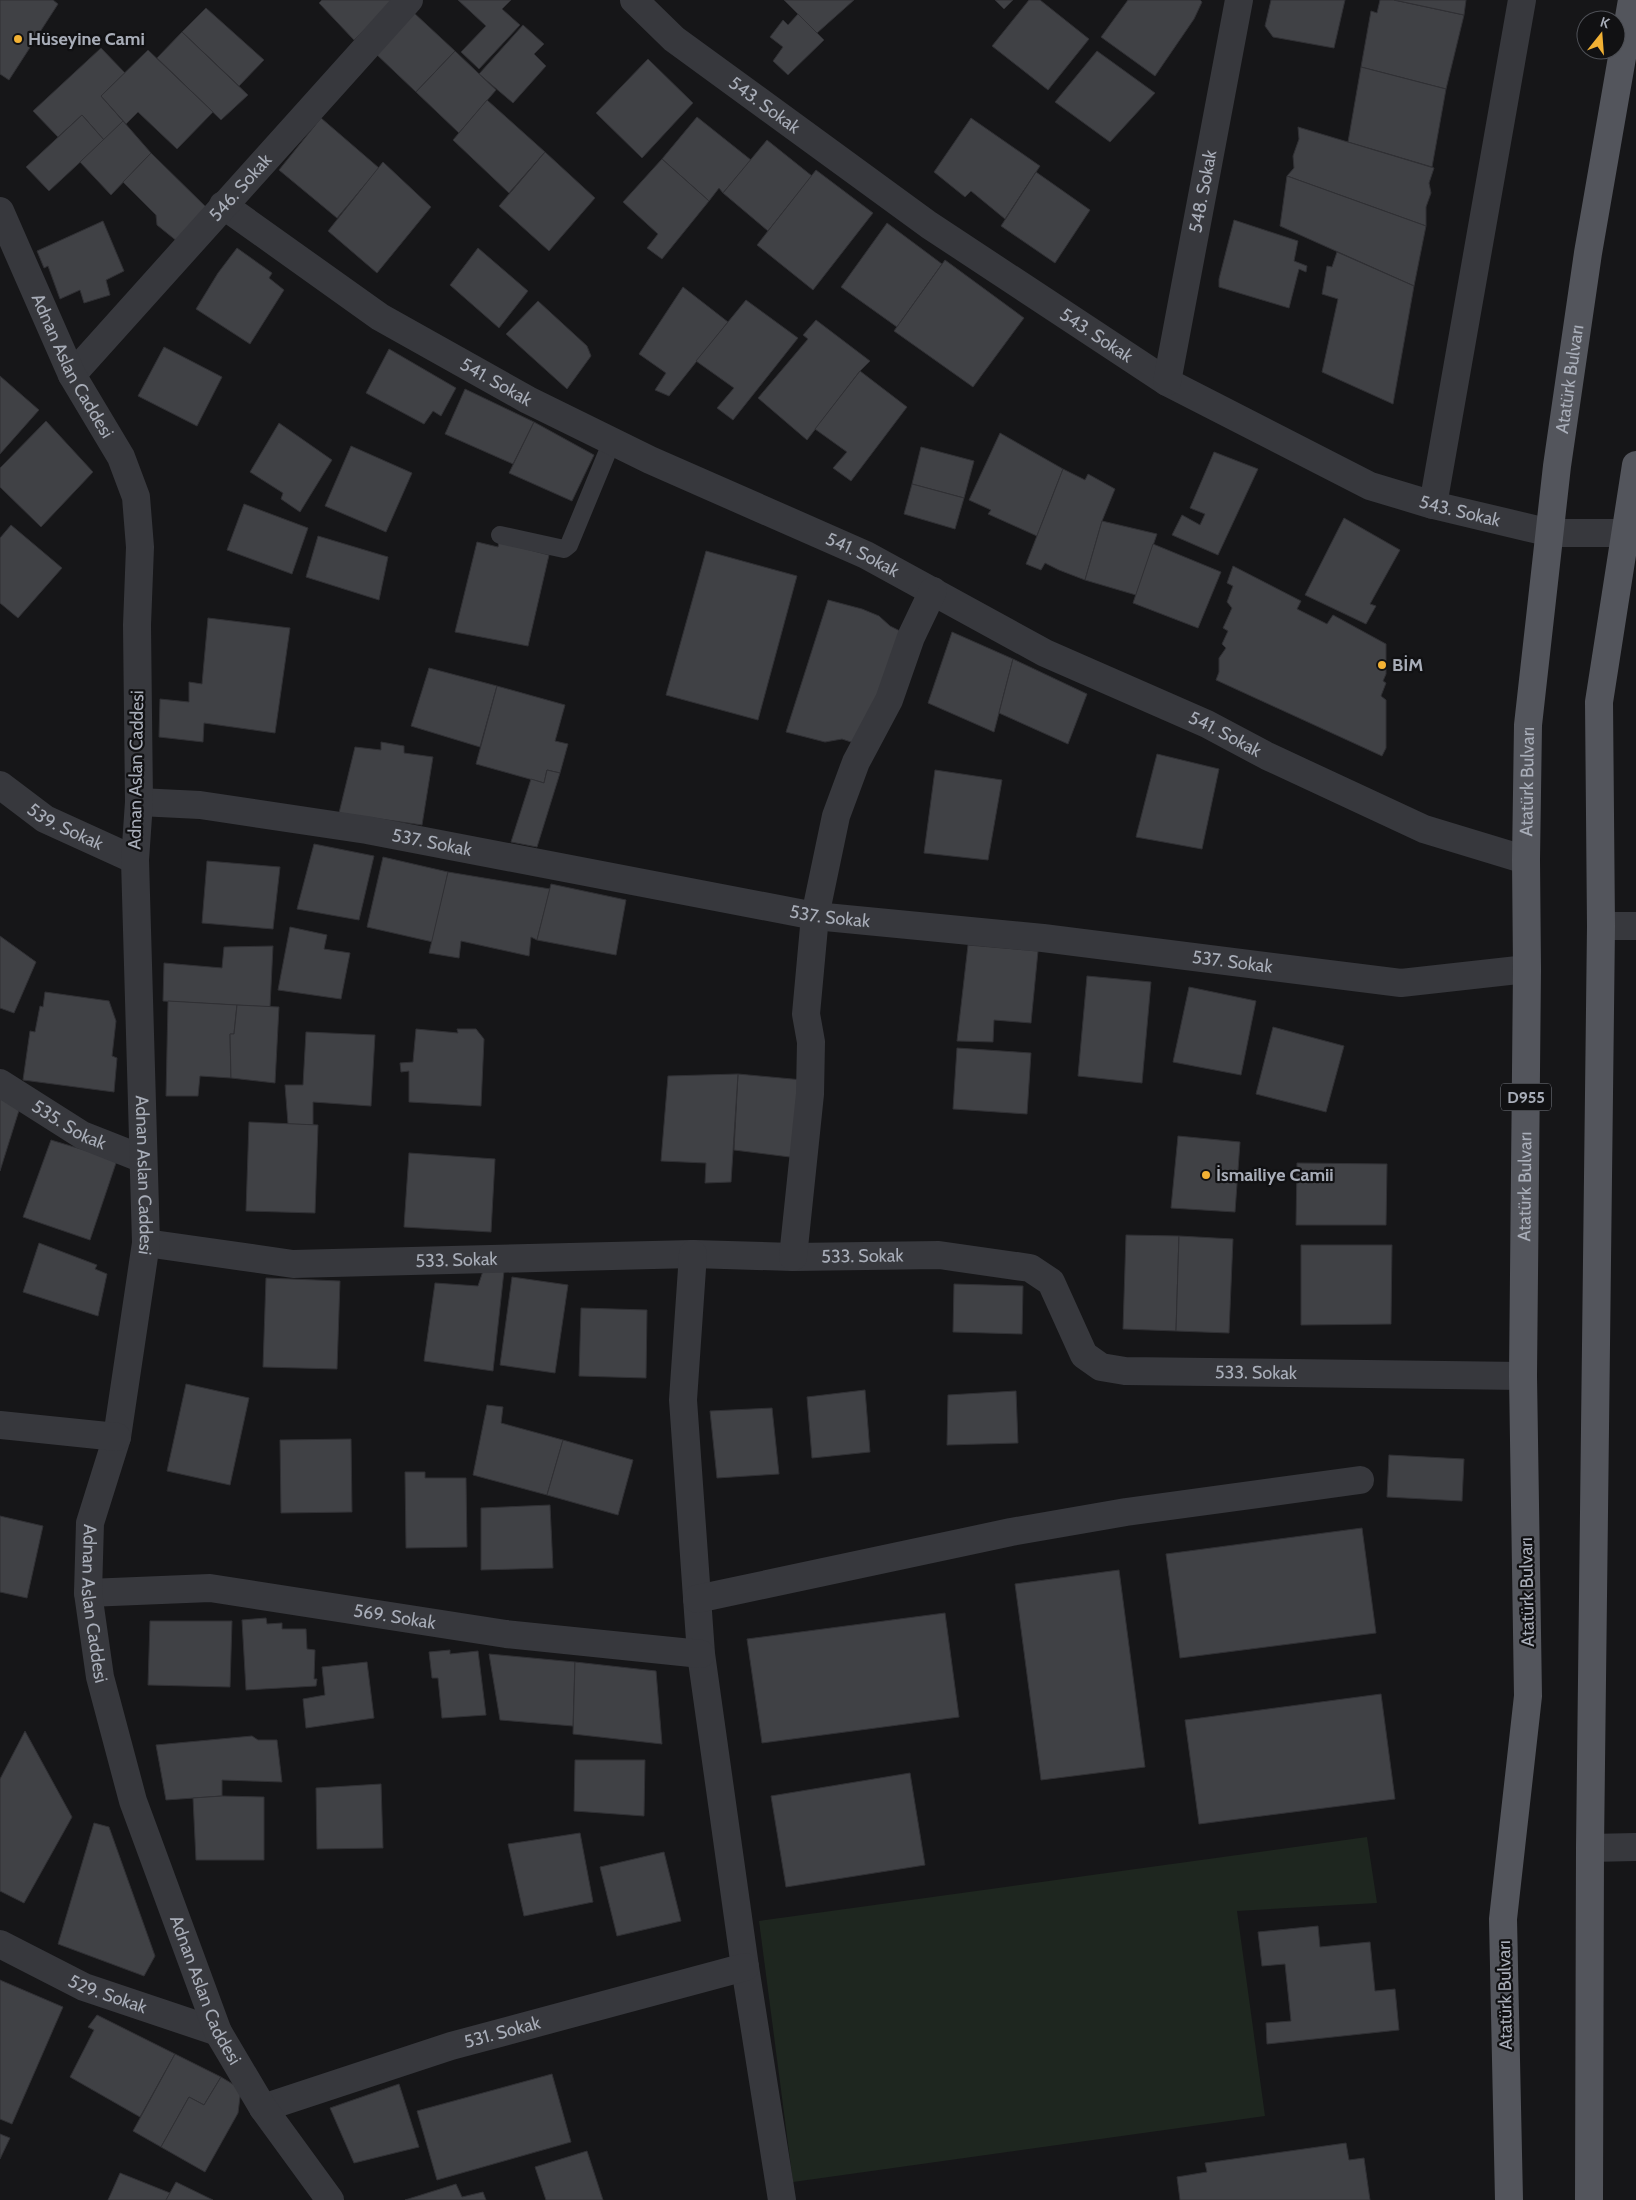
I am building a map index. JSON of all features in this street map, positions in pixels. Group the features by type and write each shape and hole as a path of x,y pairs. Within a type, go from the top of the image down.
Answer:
{"main road":[{"name":"Atatürk Bulvarı","path":"1509,2200 1503,1919 1528,1696 1523,1376 1528,969 1526,860 1528,725 1557,466 1587,263 1632,0"},
{"path":"1590,2200 1590,1848 1600,926 1598,702 1630,533 1636,465"}],"street":[{"name":"546. Sokak","path":"72,375 409,0"},
{"name":"543. Sokak","path":"634,0 674,39 930,225 1167,382 1370,486 1433,505 1551,533 1630,533"},
{"name":"548. Sokak","path":"1167,382 1239,0"},
{"path":"1433,505 1522,0"},
{"name":"541. Sokak","path":"223,205 380,318 528,400 612,441 866,555 1045,653 1207,724 1267,756 1424,829 1526,860"},
{"name":"Adnan Aslan Caddesi","path":"0,211 72,375 121,458 136,497 140,547 137,624 139,802 135,860 146,1243 117,1437 90,1523 88,1593 100,1677 133,1801 218,2032 263,2108 330,2200"},
{"path":"792,1257 810,1094 811,1042 806,1014 815,916 836,816 856,762 889,700 911,637 933,591"},
{"name":"539. Sokak","path":"0,785 45,819 135,860"},
{"name":"537. Sokak","path":"139,802 200,805 367,830 815,916 1043,938 1401,982 1528,969"},
{"path":"1600,926 1636,926"},
{"name":"535. Sokak","path":"0,1083 82,1135 143,1159"},
{"name":"533. Sokak","path":"146,1243 293,1264 693,1254 792,1257 939,1255 1030,1268 1051,1282 1084,1355 1101,1367 1125,1371 1523,1376"},
{"path":"693,1254 682,1400 701,1654 745,1967 782,2200"},
{"path":"0,1425 117,1437"},
{"path":"697,1599 1020,1531 1126,1512 1360,1480"},
{"name":"569. Sokak","path":"88,1593 210,1588 506,1634 701,1654"},
{"path":"1590,1848 1636,1847"},
{"name":"529. Sokak","path":"0,1944 84,1986 218,2032"},
{"name":"531. Sokak","path":"263,2108 451,2046 745,1967"}],"lane":[{"path":"500,535 564,550 569,545 612,441"}],"shaded area":[{"path":"1367,1837 1377,1903 1237,1911 1265,2116 793,2182 759,1921"}],"building":[{"name":"Hüseyine Cami","path":"0,0 53,0 58,4 9,80 0,74"},
{"path":"322,0 395,0 354,40 319,3"},
{"path":"458,0 511,0 502,9 520,25 479,69 461,52 486,26"},
{"path":"784,0 854,0 817,33"},
{"path":"995,0 1013,0 1004,9"},
{"path":"1029,0 1040,0 1089,39 1048,90 992,46"},
{"path":"1128,0 1200,0 1202,2 1194,19 1155,76 1101,37"},
{"path":"1271,0 1345,0 1334,48 1273,37 1265,26"},
{"path":"1380,0 1394,0 1464,15 1446,89 1361,67 1371,11 1377,13"},
{"path":"1394,0 1466,0 1464,15"},
{"path":"206,8 264,60 239,86 182,32"},
{"path":"413,12 455,51 416,92 375,53"},
{"path":"798,14 824,40 788,75 773,61 783,47 770,37 783,20 788,25"},
{"path":"523,25 544,44 534,54 546,66 513,103 479,74"},
{"path":"182,32 248,95 221,120 157,58"},
{"path":"101,48 125,73 101,96 123,121 104,140 82,115 58,137 33,111"},
{"path":"148,50 213,112 177,149 138,112 126,124 101,96"},
{"path":"455,51 496,90 459,133 416,92"},
{"path":"1097,51 1155,93 1110,142 1055,102"},
{"path":"648,59 693,103 642,158 596,113"},
{"path":"1361,67 1446,89 1432,167 1348,142"},
{"path":"487,100 545,152 509,193 453,140"},
{"path":"82,115 104,140 49,191 26,167"},
{"path":"697,117 751,160 723,193 719,188 709,201 662,159"},
{"path":"321,118 379,168 337,218 279,170"},
{"path":"971,118 1040,166 1005,219 971,191 965,197 934,172"},
{"path":"123,121 151,153 111,195 80,162"},
{"path":"1298,127 1434,168 1429,183 1431,193 1426,207 1426,226 1287,176 1294,168 1293,156 1299,139"},
{"path":"767,140 812,176 768,231 723,193"},
{"path":"545,152 595,198 549,251 499,206"},
{"path":"151,153 207,208 178,242 157,225 156,215 123,182"},
{"path":"662,159 709,201 662,259 647,248 658,234 623,202"},
{"path":"383,162 431,207 377,273 328,231"},
{"path":"816,170 873,213 813,290 757,245"},
{"path":"1036,172 1090,210 1055,263 1001,226"},
{"path":"1287,176 1426,226 1414,286 1280,226"},
{"path":"1234,220 1298,241 1294,261 1307,266 1306,272 1299,269 1289,308 1219,287 1219,279"},
{"path":"103,221 124,271 106,280 110,295 84,303 80,290 60,299 48,266 44,268 37,251"},
{"path":"887,223 942,264 897,327 841,287"},
{"path":"237,248 272,273 269,278 284,290 250,344 196,309 218,273"},
{"path":"478,248 528,291 499,328 450,285"},
{"path":"1337,252 1414,286 1393,404 1322,372 1338,299 1322,294 1327,266 1332,267"},
{"path":"945,260 1024,318 973,387 894,331"},
{"path":"683,287 728,322 669,396 655,390 666,373 639,354"},
{"path":"746,300 798,338 733,420 717,408 734,388 696,361"},
{"path":"538,301 587,346 591,356 567,389 506,334"},
{"path":"816,320 870,361 860,371 807,440 758,398 808,339 803,335"},
{"path":"164,347 222,377 197,426 138,396"},
{"path":"389,349 456,388 441,416 433,411 424,424 366,393"},
{"path":"860,371 907,407 851,481 833,468 847,452 815,429"},
{"path":"0,376 39,410 0,454"},
{"path":"465,389 534,422 513,464 445,434"},
{"path":"46,421 93,472 41,527 0,487 0,468"},
{"path":"534,422 594,455 572,501 509,473"},
{"path":"279,423 332,460 300,512 281,499 283,493 250,472"},
{"path":"1000,433 1063,469 1037,536 988,514 991,510 969,500"},
{"path":"351,446 412,473 386,532 325,506"},
{"path":"921,447 974,461 964,498 912,484"},
{"path":"1214,452 1258,469 1218,555 1172,535 1182,515 1200,525 1205,514 1190,508"},
{"path":"1063,469 1085,480 1088,474 1115,489 1102,521 1085,580 1045,563 1041,570 1026,564"},
{"path":"912,484 964,498 955,529 904,514"},
{"path":"244,504 308,528 292,574 227,550"},
{"path":"1344,518 1400,550 1370,604 1376,606 1366,624 1305,595"},
{"path":"1102,521 1157,534 1136,595 1085,580"},
{"path":"11,525 62,568 18,618 0,603 0,538"},
{"path":"318,536 388,557 379,600 306,577"},
{"path":"477,542 498,547 499,542 549,555 528,646 455,632"},
{"path":"1153,544 1221,572 1198,628 1133,603"},
{"path":"706,551 797,576 758,720 666,695"},
{"path":"1233,566 1301,601 1297,609 1327,624 1333,615 1386,644 1386,674 1383,681 1386,683 1381,696 1386,700 1386,748 1382,756 1216,680 1219,672 1219,658 1226,648 1222,644 1228,631 1223,628 1232,608 1227,602 1233,586 1227,583"},
{"path":"828,600 862,609 879,616 890,626 904,633 857,744 842,739 825,742 786,732"},
{"path":"208,618 290,628 275,733 204,723 203,742 159,737 160,699 189,702 189,682 202,684"},
{"path":"952,632 1013,659 994,732 928,703"},
{"path":"1013,659 1087,694 1068,744 999,713"},
{"path":"429,668 497,686 480,747 411,726"},
{"path":"497,686 565,705 555,741 568,744 560,773 547,770 544,783 476,764"},
{"path":"381,742 404,746 404,753 433,757 422,825 339,813 355,747 381,750"},
{"path":"1157,754 1219,769 1202,849 1136,837"},
{"path":"547,770 560,773 537,847 511,842 531,779 544,783"},
{"path":"935,770 1002,780 988,860 924,853"},
{"path":"314,844 374,856 359,920 297,909"},
{"path":"383,857 448,872 433,942 367,927"},
{"path":"207,861 280,867 273,929 202,923"},
{"path":"448,872 550,889 537,940 531,937 529,956 461,941 459,958 429,953"},
{"path":"551,884 626,900 616,955 537,940"},
{"path":"290,927 327,935 324,949 350,953 341,999 278,990"},
{"path":"0,936 36,962 14,1013 0,1008"},
{"path":"968,945 1038,951 1031,1023 994,1020 993,1042 957,1041"},
{"path":"273,946 270,1007 163,1001 164,963 222,968 224,947"},
{"path":"1087,976 1151,982 1142,1083 1078,1076"},
{"path":"1189,987 1256,1001 1241,1075 1173,1062"},
{"path":"45,992 109,1001 116,1021 112,1056 117,1058 114,1092 23,1080 30,1031 35,1032 40,1006 43,1007"},
{"path":"168,1001 237,1005 234,1034 230,1034 231,1078 200,1076 198,1096 166,1096"},
{"path":"237,1005 279,1007 275,1083 231,1078 230,1034 234,1034"},
{"path":"1273,1027 1344,1046 1326,1112 1256,1094"},
{"path":"416,1029 458,1033 457,1029 476,1029 484,1039 481,1106 409,1102 409,1071 401,1072 400,1063 413,1062"},
{"path":"306,1032 375,1035 371,1106 313,1102 313,1125 288,1124 285,1085 303,1085"},
{"path":"957,1048 1031,1053 1027,1114 953,1109"},
{"path":"738,1074 803,1080 798,1158 734,1150"},
{"path":"738,1074 731,1182 705,1183 706,1163 661,1161 668,1076"},
{"path":"0,1095 21,1104 0,1171"},
{"path":"249,1122 318,1125 315,1213 246,1211"},
{"name":"İsmailiye Camii","path":"1178,1136 1240,1142 1235,1212 1171,1208"},
{"path":"51,1140 117,1160 90,1240 23,1217"},
{"path":"409,1153 495,1159 491,1232 404,1227"},
{"path":"1297,1163 1387,1164 1386,1225 1296,1225"},
{"path":"1126,1235 1179,1236 1176,1331 1123,1329"},
{"path":"1179,1236 1233,1239 1229,1333 1176,1331"},
{"path":"39,1243 97,1265 95,1269 107,1274 98,1316 23,1292"},
{"path":"1301,1245 1392,1245 1391,1324 1301,1325"},
{"path":"483,1271 504,1271 493,1371 424,1361 435,1283 478,1286"},
{"path":"512,1277 568,1285 555,1373 500,1365"},
{"path":"266,1278 340,1281 337,1369 263,1367"},
{"path":"954,1284 1023,1286 1022,1334 953,1332"},
{"path":"581,1308 647,1310 646,1378 579,1376"},
{"path":"186,1384 249,1398 230,1485 167,1471"},
{"path":"865,1390 870,1452 812,1458 807,1397"},
{"path":"1016,1391 1018,1443 947,1445 948,1395"},
{"path":"487,1405 503,1407 501,1423 563,1440 547,1495 473,1475"},
{"path":"772,1408 779,1474 717,1478 710,1411"},
{"path":"351,1439 352,1512 281,1513 280,1440"},
{"path":"563,1440 633,1460 618,1515 547,1495"},
{"path":"1389,1455 1464,1459 1462,1501 1387,1497"},
{"path":"405,1472 425,1472 425,1478 466,1478 467,1547 406,1548"},
{"path":"550,1505 553,1568 481,1570 481,1508"},
{"path":"0,1516 43,1526 27,1598 0,1592"},
{"path":"1362,1528 1376,1633 1180,1658 1166,1554"},
{"path":"1119,1570 1145,1767 1041,1780 1015,1584"},
{"path":"945,1613 959,1717 762,1743 747,1639"},
{"path":"266,1618 267,1624 282,1623 282,1629 306,1629 307,1649 315,1650 314,1679 317,1679 316,1686 246,1690 242,1620"},
{"path":"150,1621 232,1621 230,1687 148,1685"},
{"path":"450,1650 450,1654 478,1651 486,1715 442,1718 438,1678 432,1678 429,1652"},
{"path":"489,1654 575,1662 573,1726 500,1720"},
{"path":"367,1662 374,1718 306,1728 303,1699 325,1695 322,1667"},
{"path":"575,1662 656,1671 662,1744 573,1734"},
{"path":"1381,1694 1395,1799 1199,1824 1185,1720"},
{"path":"25,1731 72,1817 24,1903 0,1891 0,1779"},
{"path":"252,1736 258,1740 277,1740 282,1782 222,1780 222,1796 166,1800 156,1745"},
{"path":"575,1760 645,1760 644,1816 574,1811"},
{"path":"910,1773 925,1865 786,1887 771,1796"},
{"path":"381,1784 383,1848 317,1849 316,1788"},
{"path":"222,1796 264,1797 264,1860 196,1860 193,1798"},
{"path":"94,1823 109,1827 155,1956 144,1976 58,1944"},
{"path":"580,1833 593,1902 524,1916 508,1844"},
{"path":"664,1852 681,1921 617,1936 600,1867"},
{"path":"1318,1926 1320,1947 1370,1942 1375,1991 1395,1989 1399,2030 1267,2044 1266,2023 1291,2021 1285,1964 1262,1966 1258,1932"},
{"path":"0,1980 63,2007 12,2124 0,2119"},
{"path":"97,2015 175,2054 140,2117 70,2077 94,2030 88,2027"},
{"path":"175,2054 221,2077 204,2105 189,2097 161,2147 133,2131"},
{"path":"552,2074 571,2142 437,2180 417,2111"},
{"path":"221,2077 241,2089 238,2113 205,2172 161,2147 189,2097 204,2105"},
{"path":"399,2084 419,2147 354,2163 330,2108"},
{"path":"0,2134 10,2138 0,2159"},
{"path":"1346,2143 1349,2160 1364,2158 1370,2200 1180,2200 1177,2177 1207,2172 1205,2163"},
{"path":"587,2151 603,2200 546,2200 535,2167"},
{"path":"120,2173 170,2193 166,2200 108,2200"},
{"path":"176,2182 213,2200 166,2200"},
{"path":"456,2184 462,2197 483,2192 486,2200 405,2200"}],"place":[{"name":"Hüseyine Cami","path":"18,39"},
{"name":"BİM","path":"1382,665"},
{"name":"İsmailiye Camii","path":"1206,1175"}]}
